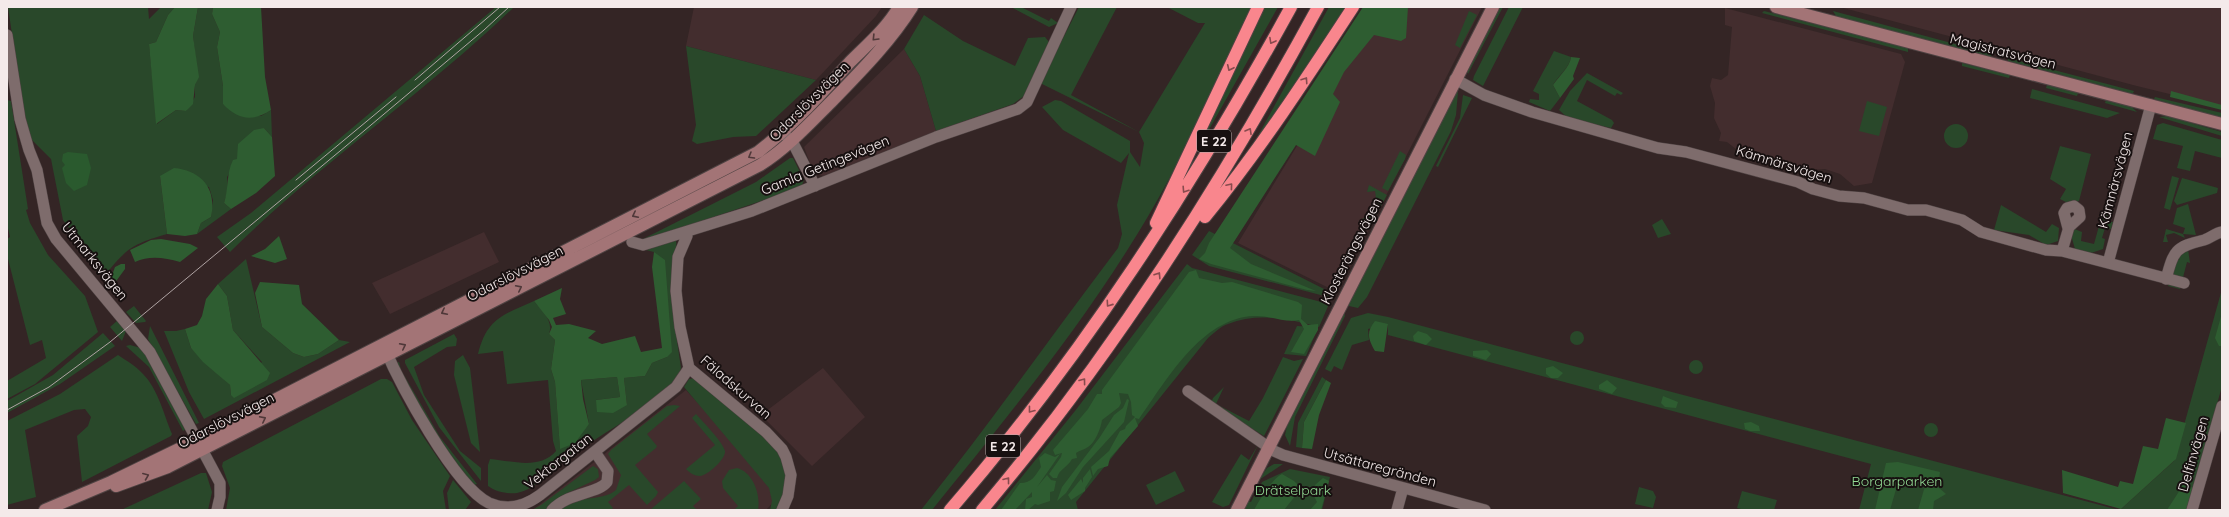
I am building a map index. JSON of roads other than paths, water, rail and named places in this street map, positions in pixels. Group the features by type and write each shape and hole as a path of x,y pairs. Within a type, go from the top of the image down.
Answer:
{"highway":[{"path":"1131,272 1258,7"},
{"name":"E 22","path":"950,510 1055,380 1131,272 1192,179 1245,89 1290,7"},
{"name":"E 22","path":"982,510 1088,376 1169,259 1236,154 1318,7"},
{"path":"1169,259 1241,172 1353,7"}],"main road":[{"name":"Odarslövsvägen","path":"44,510 82,495 133,481 168,467 199,444 385,349 744,161 783,133 881,31 899,7"},
{"name":"Odarslövsvägen","path":"385,349 748,173 775,155 792,141 881,49 912,7"},
{"name":"Klosterängsvägen","path":"1238,510 1455,79 1493,7"},
{"name":"Magistratsvägen","path":"1776,7 2222,124"}],"street":[{"name":"Gamla Getingevägen","path":"632,242 642,248 752,211 936,137 1018,109 1027,102 1034,83 1071,7"},
{"name":"Utmarksvägen","path":"7,35 19,114 29,150 37,170 44,211 51,231 150,352 220,483 220,497 217,510"},
{"name":"Kämnärsvägen","path":"1455,79 1484,95 1532,112 1615,136 1658,148 1686,152 1798,182 1813,189 1839,196 1864,198 1908,210 1926,210 1966,222 1982,232 2046,250 2062,251 2184,283"},
{"name":"Kämnärsvägen","path":"2108,263 2151,105"},
{"path":"783,133 792,141 814,186"},
{"path":"2062,251 2068,228"},
{"name":"Fäladskurvan","path":"686,232 687,236 678,257 676,291 680,327 689,368 766,432 782,449 791,475 788,496 782,510"},
{"path":"2166,279 2172,257 2178,248 2190,242 2206,239 2222,232"},
{"name":"Vektorgatan","path":"385,349 414,408 441,449 474,492 489,503 507,507 527,504 676,387 689,368"},
{"name":"Utsättaregränden","path":"1188,392 1269,447 1295,459 1485,510"},
{"name":"Delfinvägen","path":"2192,510 2222,406"},
{"path":"552,510 567,498 602,488 608,482 608,471 595,452"},
{"path":"1397,510 1403,488"}],"tram line":[{"path":"415,80 500,7"},
{"path":"7,410 49,387 110,342 346,146 484,30 509,7"},
{"path":"296,180 396,97"}],"park label":[{"name":"Borgarparken","path":"1897,481"},
{"name":"Drätselpark","path":"1293,490"}]}
